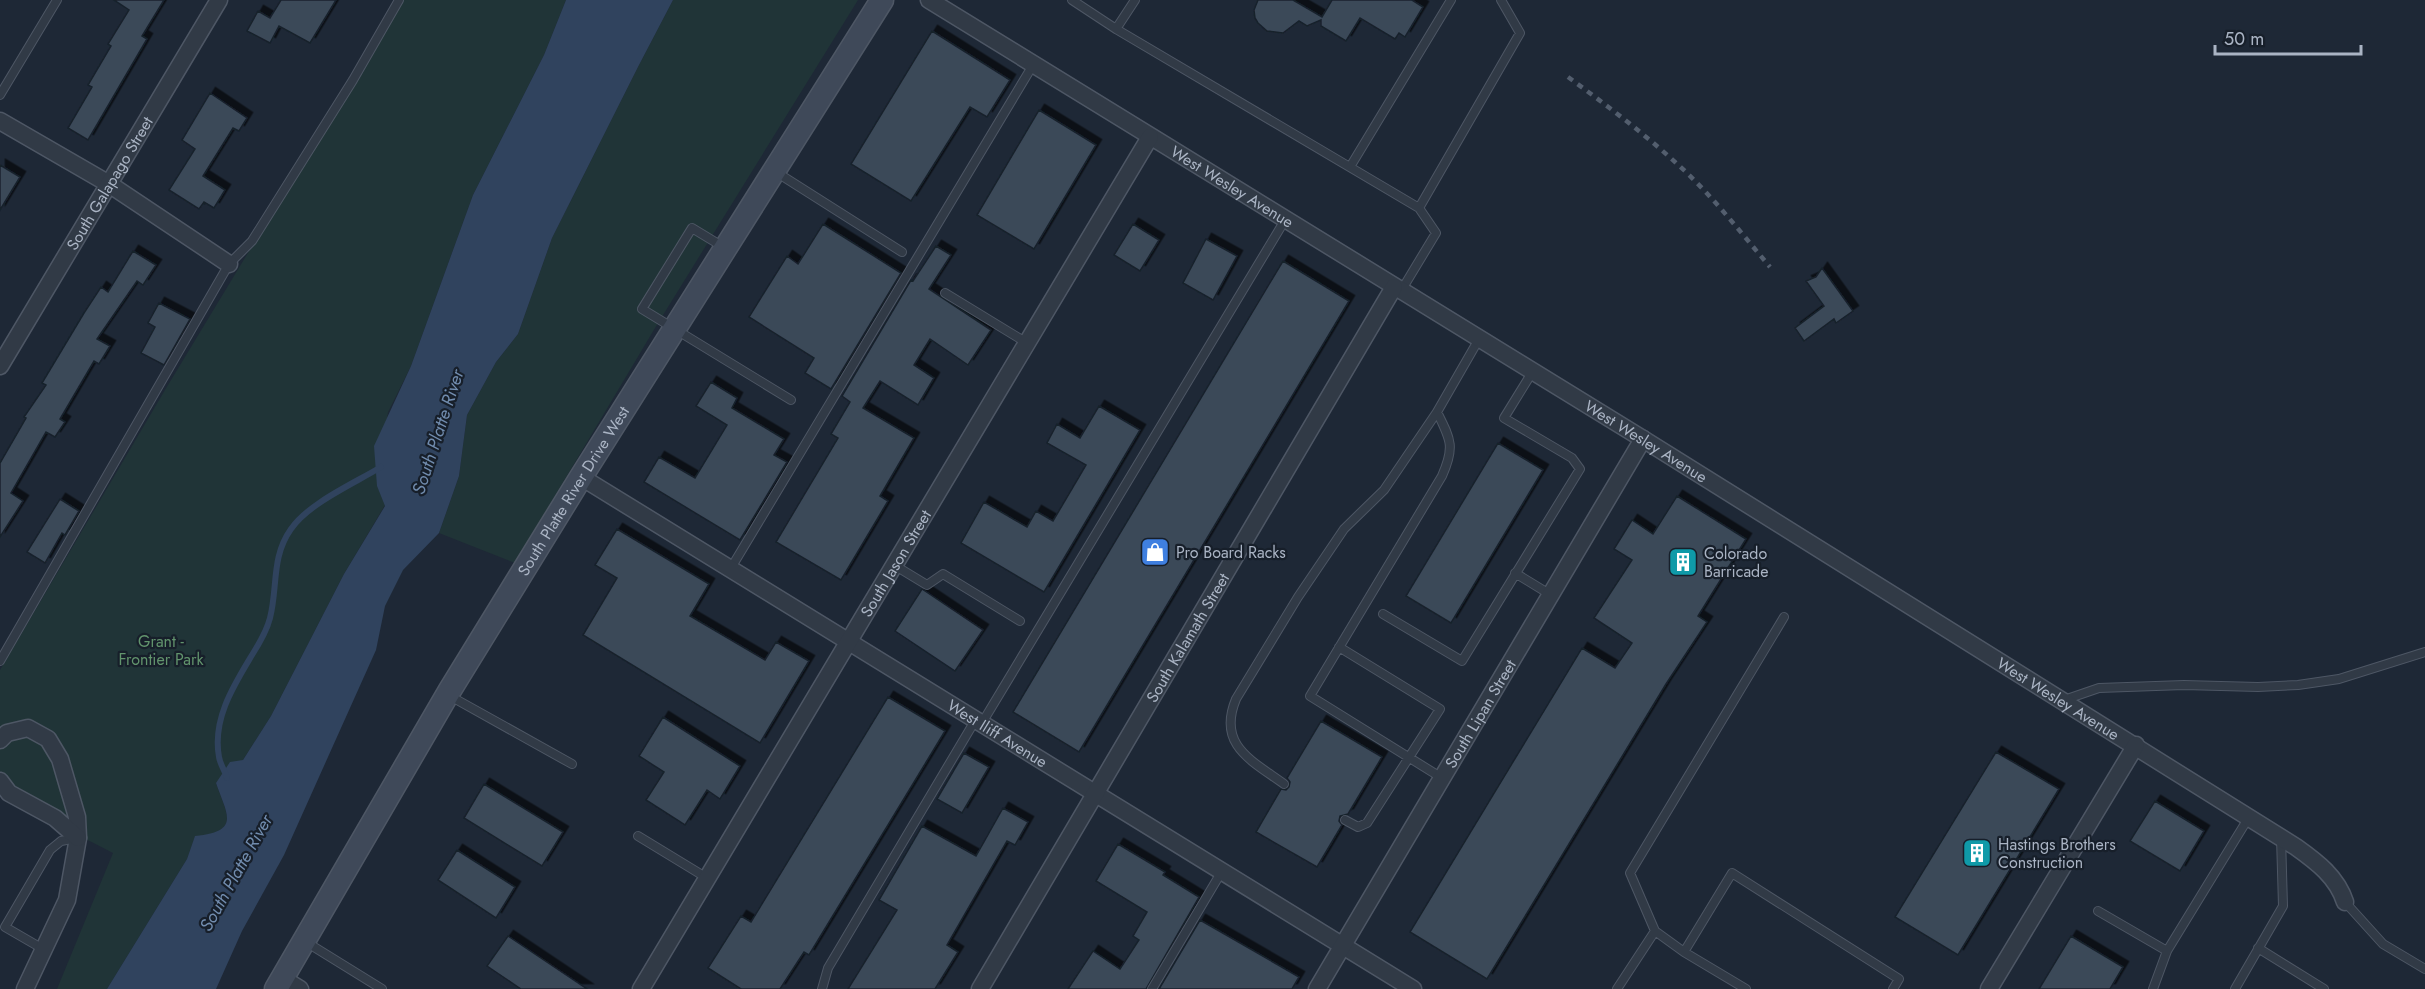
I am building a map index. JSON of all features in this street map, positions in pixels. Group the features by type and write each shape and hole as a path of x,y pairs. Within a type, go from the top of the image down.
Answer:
{"street":[{"name":"South Galapago Street","path":"0,366 219,0"},
{"name":"South Platte River Drive West","path":"286,985 303,941 447,694 882,0"},
{"name":"West Wesley Avenue","path":"929,0 1643,439 2281,837 2320,864 2334,879 2346,902"},
{"path":"0,121 109,184 229,264"},
{"name":"South Jason Street","path":"641,989 1150,137"},
{"name":"South Kalamath Street","path":"980,989 1398,289"},
{"name":"South Lipan Street","path":"1317,989 1643,439"},
{"name":"West Iliff Avenue","path":"581,477 1413,989"},
{"path":"0,740 7,733 28,728 48,739 60,759 77,817 78,838 67,900 25,989"},
{"path":"1989,989 2136,745"},
{"path":"0,781 9,793 55,818 78,838"}],"lane":[{"path":"0,95 57,0"},
{"path":"0,661 229,264 252,241 353,80 399,0"},
{"path":"1072,0 1116,29 1419,208 1436,233 1398,289"},
{"path":"1116,29 1135,0"},
{"path":"1350,167 1451,0"},
{"path":"1419,208 1520,33 1501,0"},
{"path":"731,568 1033,65"},
{"path":"774,171 902,252"},
{"path":"822,989 828,968 1285,220"},
{"path":"726,248 692,228 642,309 791,400"},
{"path":"945,293 1027,343"},
{"path":"1284,784 1248,758 1237,746 1229,730 1229,715 1236,699 1298,597 1344,529 1384,490 1437,412 1479,339"},
{"path":"1383,614 1462,661 1580,468 1572,458 1504,418 1533,371"},
{"path":"1437,412 1449,435 1451,456 1442,476 1310,696 1442,778"},
{"path":"894,565 927,585 943,574 1020,621"},
{"path":"1515,573 1551,595"},
{"path":"1746,989 1684,952 1655,931 1630,873 1784,617"},
{"path":"1340,647 1440,709 1367,823 1358,827 1345,820"},
{"path":"2064,700 2099,688 2184,685 2258,687 2339,679 2425,652"},
{"path":"447,694 477,713 572,764"},
{"path":"2153,989 2168,951 2249,817"},
{"path":"638,836 707,878"},
{"path":"2235,989 2283,906 2281,837"},
{"path":"43,949 5,927 50,850 61,841 78,838"},
{"path":"1152,989 1222,872"},
{"path":"1684,952 1732,873 1899,978 1893,989"},
{"path":"2346,902 2383,944 2425,969"},
{"path":"2098,911 2168,951"},
{"path":"1617,989 1655,931"},
{"path":"303,941 382,989"},
{"path":"2259,948 2324,989"}],"green space":[{"name":"Grant - Frontier Park","path":"401,0 566,0 544,55 473,195 411,366 388,412 377,485 385,505 344,574 271,716 243,760 216,783 226,813 225,826 219,831 195,837 187,859 107,989 57,989 113,853 0,795 0,670 165,390"},
{"path":"673,0 858,0 655,328 515,563 439,533 459,476 467,415 496,362 518,334 552,238"}],"water":[{"name":"South Platte River","path":"566,0 673,0 552,238 518,334 496,362 467,415 459,476 439,533 403,570 385,606 376,650 284,855 242,931 216,989 107,989 187,859 195,836 210,834 225,825 226,813 216,783 230,762 243,760 271,716 344,574 385,506 377,486 374,446 411,366 473,195 544,55"}],"building":[{"path":"114,0 164,0 142,36 147,39 88,140 68,128 92,87 88,85 111,46 108,44 129,10"},
{"path":"281,0 336,0 310,43 279,26 270,43 247,31 258,11 270,18"},
{"path":"1258,0 1293,0 1322,17 1332,0 1412,0 1423,7 1405,37 1399,33 1395,39 1360,18 1346,41 1321,26 1321,20 1307,26 1299,21 1283,33 1267,31 1255,18 1254,10"},
{"path":"932,31 1010,80 987,117 970,107 911,201 851,164"},
{"path":"210,93 247,118 239,131 233,128 203,176 225,190 214,208 204,202 199,209 169,190 195,149 182,140"},
{"path":"1039,110 1096,145 1034,249 977,215"},
{"path":"0,165 20,177 0,210"},
{"path":"823,224 901,273 831,389 805,373 814,358 749,317 787,256 798,264"},
{"path":"1133,224 1159,240 1140,271 1114,255"},
{"path":"1206,239 1237,256 1213,300 1183,283"},
{"path":"936,246 951,255 929,289 991,330 968,365 930,339 914,365 934,378 918,405 880,381 863,408 914,438 880,496 888,501 841,580 776,542 838,438 831,434 850,402 842,396 911,280 913,281"},
{"path":"133,251 156,265 143,285 137,281 97,339 110,346 99,364 94,361 60,419 65,422 55,437 46,432 11,493 23,501 0,537 0,463 26,418 24,417 46,385 42,383 84,313 101,287 108,292"},
{"path":"1283,261 1349,301 1079,752 1013,712"},
{"path":"1822,268 1853,311 1836,323 1834,319 1804,341 1795,328 1824,306 1806,281 1816,277"},
{"path":"159,303 190,319 164,365 141,353 155,327 148,323"},
{"path":"711,382 737,398 732,408 784,439 774,455 787,462 740,540 644,482 659,457 695,478 727,425 696,406"},
{"path":"1099,406 1140,430 1044,592 961,543 984,502 1027,527 1036,511 1053,521 1086,465 1047,443 1057,424 1080,438"},
{"path":"1498,443 1543,470 1451,623 1406,596"},
{"path":"1677,496 1746,539 1698,616 1707,622 1666,684 1487,979 1410,932 1582,648 1615,668 1632,643 1594,618 1632,560 1614,549 1632,520 1653,534"},
{"path":"60,499 79,511 65,535 62,533 45,563 27,552"},
{"path":"617,529 709,584 690,616 765,660 776,642 809,661 760,743 583,635 617,578 595,565"},
{"path":"922,589 983,630 955,671 895,631"},
{"path":"888,697 945,731 809,955 804,952 780,989 741,989 708,968 741,916 751,922"},
{"path":"663,717 740,766 720,799 707,790 685,825 646,800 664,772 639,756"},
{"path":"1321,721 1382,757 1348,814 1340,816 1339,821 1342,825 1317,867 1256,832 1281,789 1286,790 1289,787 1290,782 1287,778"},
{"name":"Hastings Brothers Construction","path":"1996,752 2059,789 1958,955 1895,917"},
{"path":"964,753 989,767 962,813 937,799"},
{"path":"484,784 563,832 542,866 464,818"},
{"path":"2155,801 2204,831 2180,871 2130,841"},
{"path":"1003,808 1028,822 1015,845 1007,841 947,945 958,952 935,989 848,989 897,910 879,900 922,826 976,856"},
{"path":"1118,844 1165,872 1163,875 1199,897 1146,989 1068,989 1093,951 1120,969 1139,940 1133,936 1147,912 1096,881"},
{"path":"457,850 515,887 496,918 438,880"},
{"path":"1200,920 1299,977 1292,989 1159,989"},
{"path":"508,936 587,989 521,989 487,966"},
{"path":"2071,936 2123,967 2110,989 2039,989"}],"waterway":[{"path":"227,778 220,760 218,743 222,716 238,678 269,623 280,550 291,529 309,511 320,502 381,467"}],"railway":[{"path":"1568,77 1659,147 1687,173 1770,267"}],"place":[{"name":"Pro Board Racks","path":"1155,552"},
{"name":"Colorado Barricade","path":"1683,562"},
{"name":"Hastings Brothers Construction","path":"1977,853"}]}
